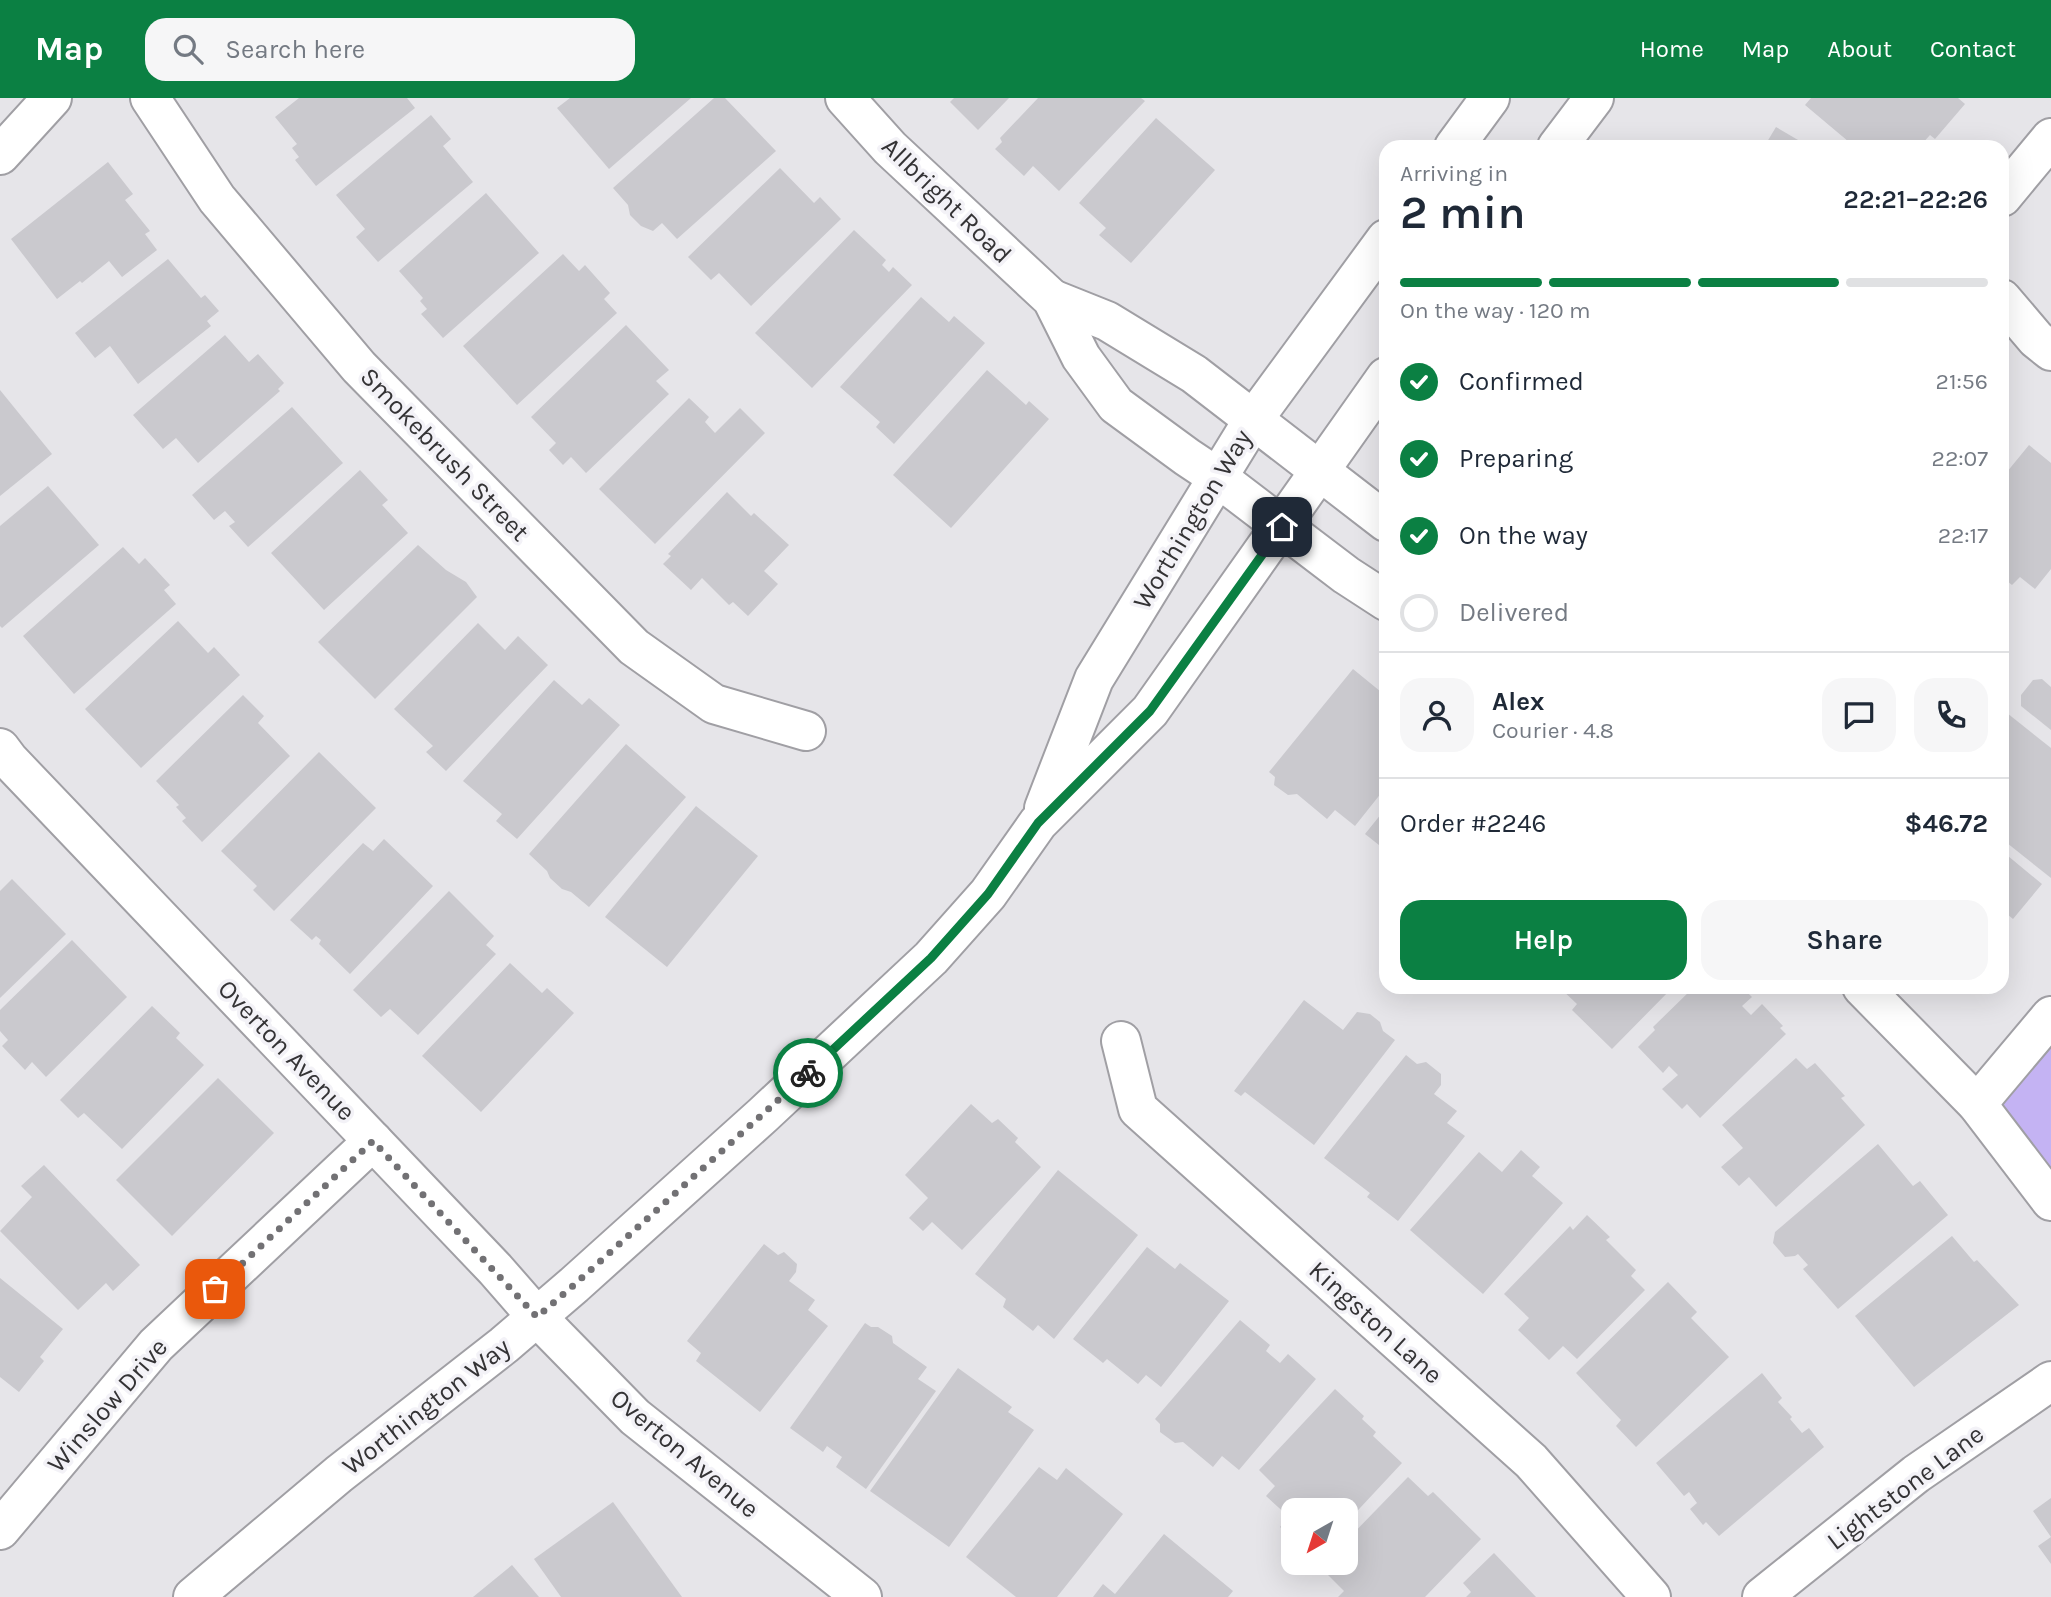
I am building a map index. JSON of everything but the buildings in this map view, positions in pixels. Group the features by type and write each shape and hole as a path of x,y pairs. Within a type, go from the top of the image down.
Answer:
{"street":[{"path":"0,155 52,98"},
{"name":"Smokebrush Street","path":"150,98 217,199 359,367 634,647 714,704 806,731"},
{"name":"Allbright Road","path":"845,98 890,148 1052,299 1081,357 1116,405 1379,596"},
{"path":"1459,140 1490,98"},
{"path":"1562,140 1594,98"},
{"path":"2009,189 2051,138"},
{"name":"Worthington Way","path":"1038,823 1094,679 1253,419 1379,248"},
{"name":"Allbright Road","path":"1052,299 1107,321 1194,374 1379,517"},
{"path":"2009,307 2036,339 2051,351"},
{"name":"Worthington Way","path":"193,1597 339,1474 537,1317 744,1133 931,958 988,894 1038,823 1150,711 1379,387"},
{"name":"Overton Avenue","path":"3,760 373,1141 537,1317 635,1417 842,1592"},
{"path":"1869,994 1977,1104 2051,1201"},
{"path":"1977,1104 2051,1016"},
{"name":"Kingston Lane","path":"1121,1041 1138,1109 1531,1461 1651,1597"},
{"name":"Winslow Drive","path":"0,1530 156,1345 373,1141"},
{"name":"Lightstone Lane","path":"1762,1597 1916,1475 2051,1381"}],"shaded area":[{"path":"2051,1016 2051,1201 1977,1104"}],"way so far":[{"path":"215,1289 373,1141 537,1317 808,1073"}],"route":[{"path":"808,1073 931,958 988,894 1038,823 1150,711 1282,527"}]}
